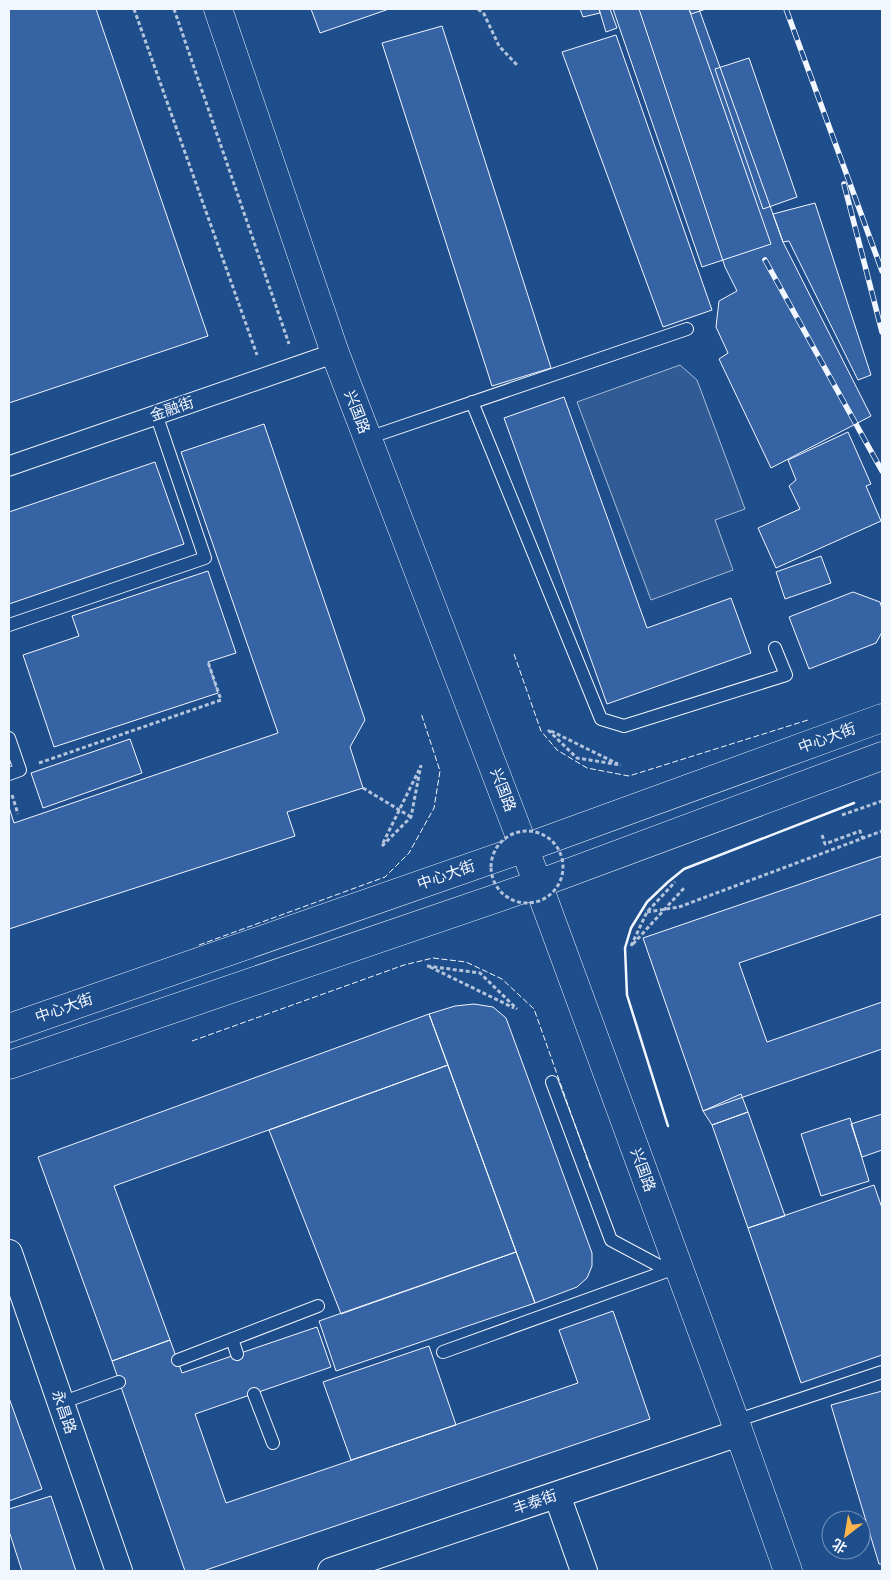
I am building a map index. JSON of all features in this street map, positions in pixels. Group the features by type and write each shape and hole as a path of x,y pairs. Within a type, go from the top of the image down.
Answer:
{"main road":[{"name":"兴国路","path":"218,9 334,353 368,438 513,844 538,884 673,1269 737,1427 788,1571"},
{"name":"中心大街","path":"9,1028 513,844 882,718"},
{"path":"9,1064 538,884 882,756"}],"street":[{"name":"金融街","path":"9,466 334,353"},
{"name":"永昌路","path":"9,1253 119,1571"},
{"name":"丰泰街","path":"331,1571 557,1495 737,1427"},
{"path":"557,1495 584,1571"}],"lane":[{"path":"368,438 687,329"},
{"path":"472,402 601,719 624,726 786,675 775,648"},
{"path":"9,625 205,558 156,414"},
{"path":"9,738 14,772"},
{"path":"552,1082 611,1240 673,1269"},
{"path":"443,1352 673,1269"},
{"path":"178,1360 318,1306"},
{"path":"232,1339 237,1354"},
{"path":"737,1427 882,1372"},
{"path":"61,1403 119,1382"},
{"path":"254,1394 273,1443"}],"path":[{"path":"134,9 265,377"},
{"path":"174,9 296,366"},
{"path":"478,9 484,14 499,46 517,65"},
{"path":"14,772 221,700 208,662"},
{"path":"548,730 620,765 612,764 577,758 548,730"},
{"path":"421,765 413,809 411,818 382,846 421,765"},
{"path":"363,788 411,818"},
{"path":"11,792 18,814"},
{"path":"842,815 882,800"},
{"path":"534,831 546,836 555,844 561,854 563,872 557,888 539,902 523,903 508,898 494,882 491,872 491,860 495,850 513,844 510,834 534,831"},
{"path":"822,835 825,844 860,831 863,839"},
{"path":"646,912 680,907 882,832"},
{"path":"675,882 646,912 631,946 684,888"},
{"path":"427,966 444,968 480,973 517,1009 427,966"}],"shaded area":[{"path":"680,365 697,380 745,509 715,520 733,570 651,600 577,402"}],"building":[{"path":"9,9 96,9 208,336 9,403"},
{"path":"311,9 389,9 320,33"},
{"path":"580,9 599,9 600,13 583,17"},
{"path":"599,9 610,9 617,28 606,32"},
{"path":"613,9 689,9 771,244 702,267"},
{"path":"639,9 699,9 783,242 871,416 771,468 719,359 728,353 716,327 719,301 737,291 725,267"},
{"path":"689,9 706,9 691,14"},
{"path":"442,26 551,368 492,386 382,43"},
{"path":"616,35 712,310 663,327 562,52"},
{"path":"749,58 797,197 763,209 715,69"},
{"path":"815,203 871,375 858,380 789,241 783,242 773,214"},
{"path":"564,397 647,628 731,598 751,653 607,704 504,418"},
{"path":"264,424 365,720 350,747 363,788 287,812 295,836 9,929 9,807 14,823 278,733 181,452"},
{"path":"848,432 871,484 866,486 881,521 776,568 758,528 800,509 789,486 796,480 788,460"},
{"path":"155,462 184,544 9,604 9,512"},
{"path":"821,556 831,583 785,599 776,572"},
{"path":"208,571 236,653 208,662 218,693 54,747 23,655 79,636 72,616"},
{"path":"853,592 880,602 882,609 882,632 876,643 809,669 789,617"},
{"path":"130,739 142,773 43,808 31,773"},
{"path":"882,856 882,914 739,963 767,1042 882,1002 882,1049 703,1111 643,938"},
{"path":"474,1004 493,1007 506,1018 592,1253 592,1266 587,1278 577,1287 535,1303 429,1014 455,1006"},
{"path":"429,1014 448,1065 114,1186 170,1340 112,1361 38,1157"},
{"path":"448,1065 516,1252 341,1314 269,1130"},
{"path":"741,1094 748,1112 712,1125 703,1111"},
{"path":"748,1112 785,1216 748,1228 712,1125"},
{"path":"882,1114 882,1150 862,1157 851,1124"},
{"path":"850,1118 869,1181 821,1196 801,1134"},
{"path":"874,1185 882,1208 882,1355 801,1383 748,1228"},
{"path":"516,1252 535,1303 336,1371 319,1321"},
{"path":"613,1311 650,1419 203,1571 185,1571 112,1361 170,1340 182,1373 317,1327 331,1367 195,1414 226,1503 578,1383 559,1330"},
{"path":"429,1346 456,1425 351,1460 323,1382"},
{"path":"882,1391 882,1564 879,1564 871,1538 871,1510 863,1510 831,1405"},
{"path":"9,1398 42,1489 9,1501"},
{"path":"51,1496 76,1571 22,1571 9,1531 9,1509"}],"railway":[{"path":"786,9 882,271"},
{"path":"844,184 882,332"},
{"path":"765,260 882,471"}],"fence":[{"path":"514,654 541,731 557,750 587,768 629,776 808,720"},
{"path":"199,945 385,877 409,853 434,808 440,771 421,713"},
{"path":"192,1041 404,965 433,958 466,962 502,979 534,1009 591,1170"}],"wall":[{"path":"668,1126 627,995 625,948 631,928 647,902 684,869 854,803"}]}
